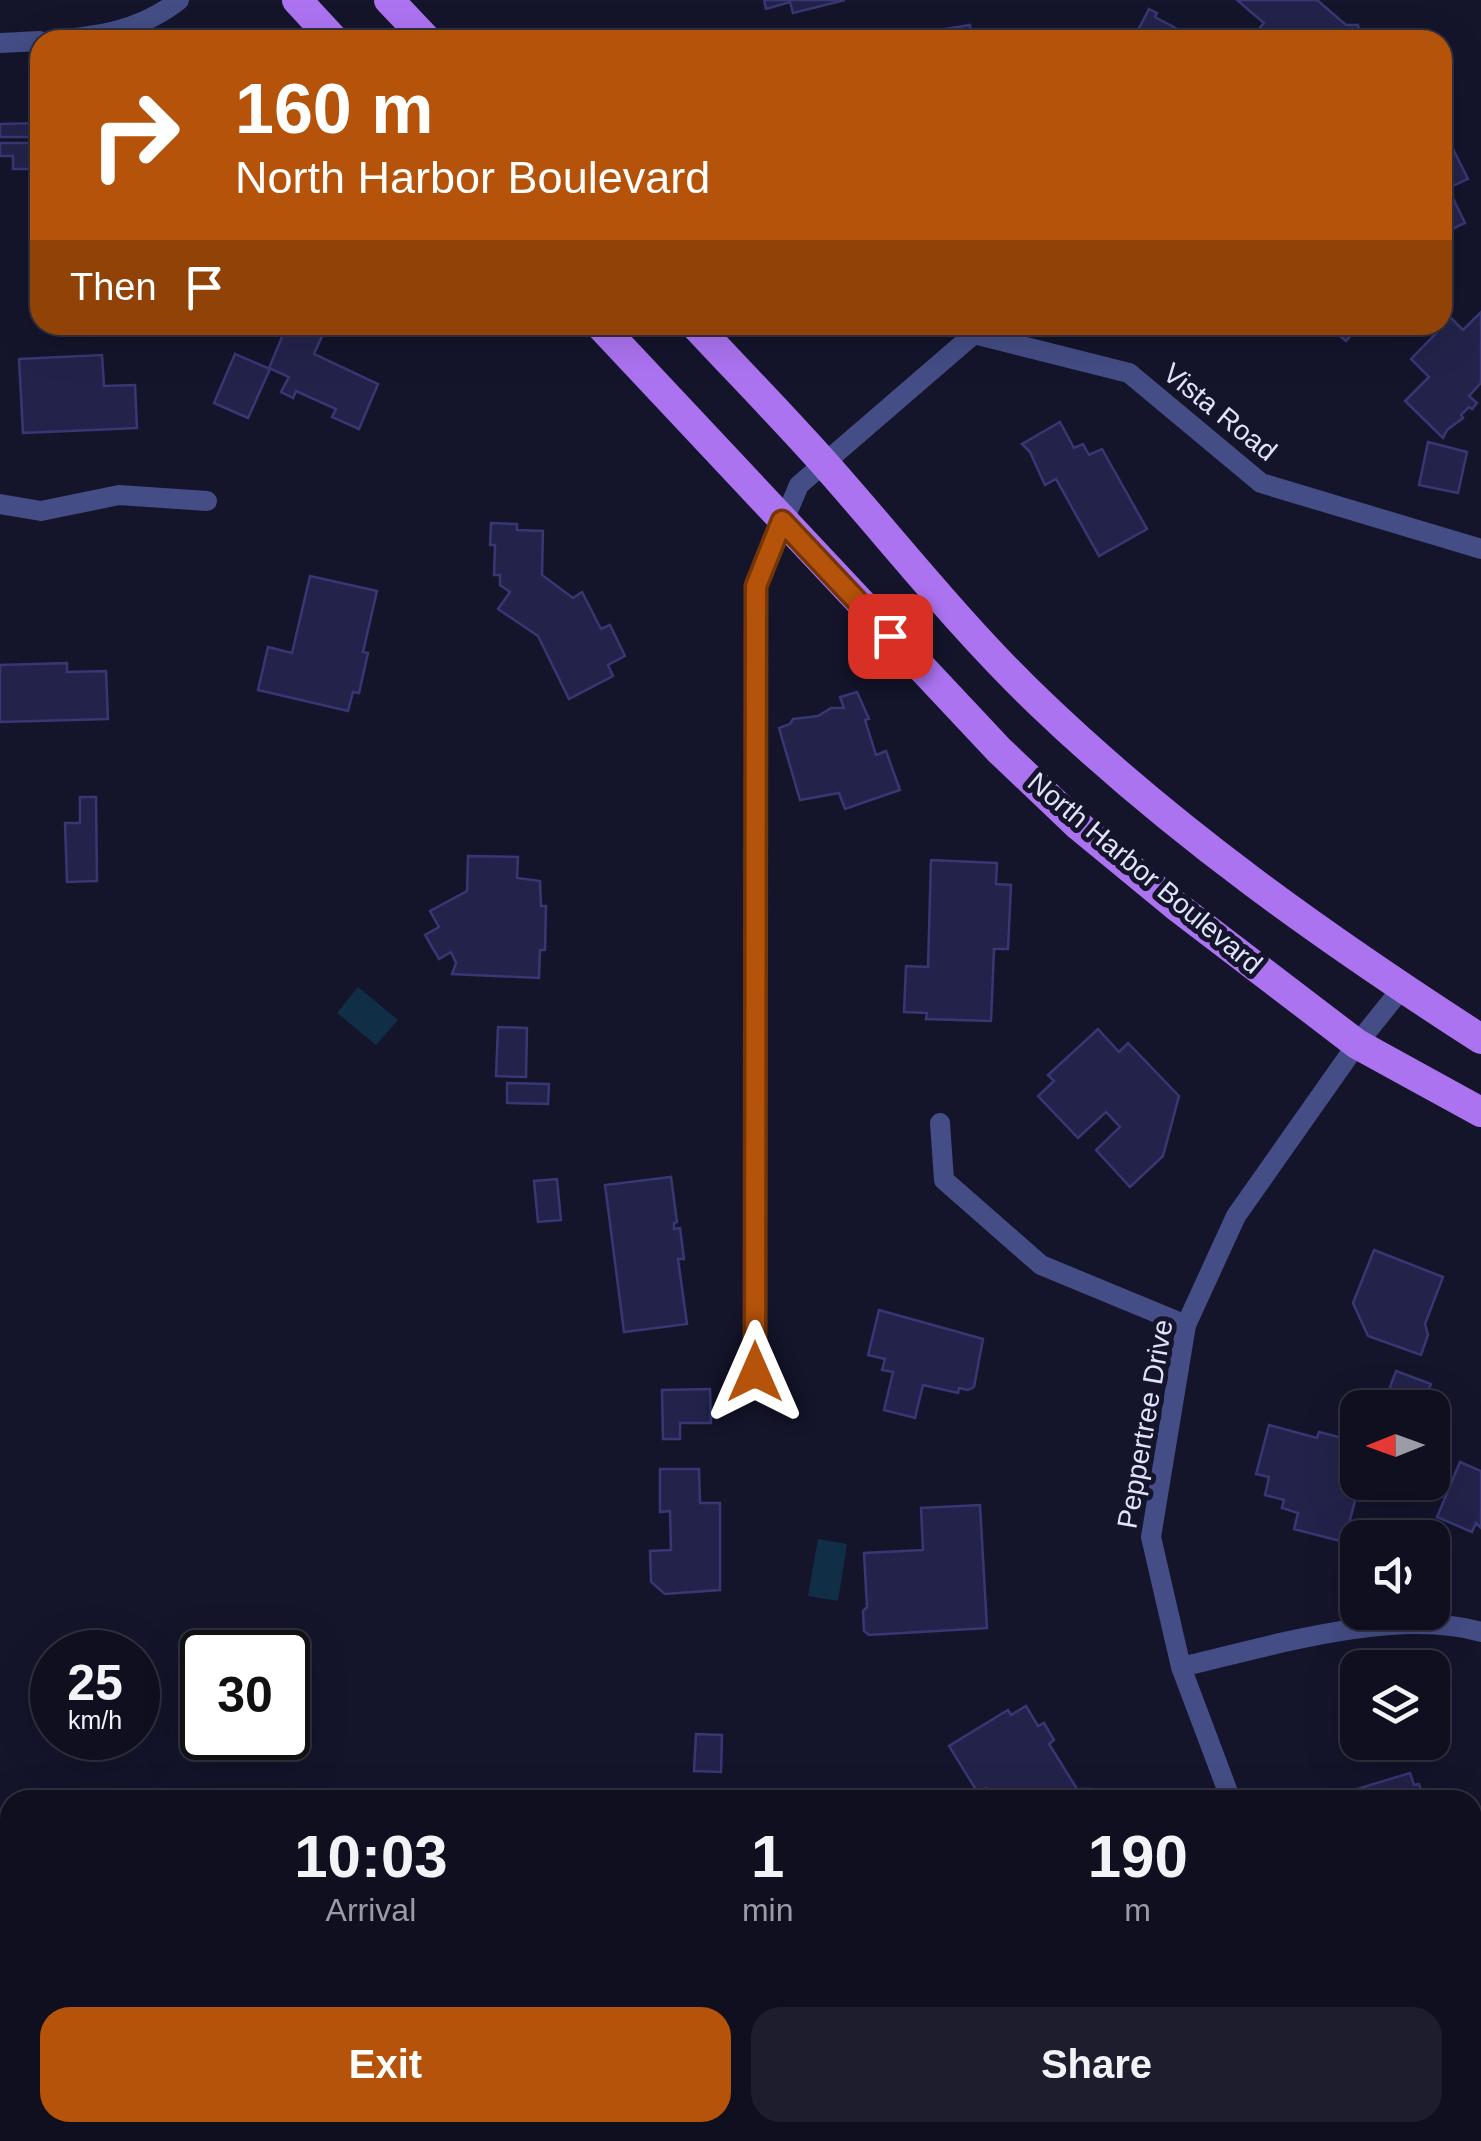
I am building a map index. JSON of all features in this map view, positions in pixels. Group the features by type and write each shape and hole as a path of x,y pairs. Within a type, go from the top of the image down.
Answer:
{"main road":[{"path":"296,0 324,30"},
{"path":"389,0 418,30"},
{"name":"North Harbor Boulevard","path":"609,335 999,750 1079,826 1357,1044 1481,1112"},
{"name":"North Harbor Boulevard","path":"704,335 1002,663 1113,770 1216,856 1402,988 1481,1038"}],"street":[{"path":"117,30 141,24 179,0"},
{"path":"0,44 30,42"},
{"name":"Vista Road","path":"782,521 799,486 973,335"},
{"name":"Vista Road","path":"978,335 1129,373 1261,483 1481,550"},
{"path":"0,504 40,510 119,495 207,501"},
{"path":"755,1372 756,586 782,521"},
{"name":"Peppertree Drive","path":"1227,1790 1181,1666 1151,1538 1186,1324 1236,1216 1357,1044 1402,988"},
{"path":"940,1123 944,1180 1041,1265 1186,1324"},
{"path":"1181,1666 1355,1627 1459,1625 1481,1632"}],"water":[{"path":"358,987 398,1020 376,1045 337,1013"},
{"path":"818,1539 847,1544 838,1601 808,1596"}],"building":[{"path":"764,0 845,0 793,13 790,2 766,9"},
{"path":"1237,0 1317,0 1346,25 1358,25 1359,30 1258,30 1264,23"},
{"path":"1149,9 1157,13 1155,17 1179,30 1138,30"},
{"path":"970,25 971,30 939,30"},
{"path":"30,123 30,137 0,137 0,124"},
{"path":"0,143 30,143 30,169 13,169 13,156 0,156"},
{"path":"1452,147 1468,179 1452,186"},
{"path":"1452,196 1465,223 1452,229"},
{"path":"1481,312 1481,383 1469,396 1477,403 1461,415 1463,418 1443,438 1405,401 1429,377 1411,359 1434,335 1452,335 1452,319 1463,330"},
{"path":"283,335 323,335 314,354 378,384 359,429 332,417 336,409 296,391 293,398 281,392 289,377 269,368"},
{"path":"235,354 270,369 248,418 214,403"},
{"path":"102,355 104,386 135,385 137,428 23,433 19,359"},
{"path":"1060,422 1074,448 1083,444 1089,455 1102,449 1147,529 1099,556 1056,479 1045,485 1030,452 1022,444"},
{"path":"1428,442 1467,452 1458,493 1419,485"},
{"path":"491,523 543,531 542,575 573,598 582,592 601,629 610,625 625,656 608,665 613,676 569,699 538,636 498,609 510,592 500,585 500,575 494,575"},
{"path":"310,576 377,591 363,652 368,653 359,693 353,692 348,711 258,690 268,647 292,653"},
{"path":"67,663 67,672 106,671 108,719 0,722 0,665"},
{"path":"857,692 869,719 865,720 876,755 886,751 900,790 845,809 839,793 800,800 779,728 793,719 844,708 840,697"},
{"path":"80,797 96,797 97,881 67,882 65,823 80,823"},
{"path":"468,856 518,857 517,878 540,881 541,906 546,906 545,950 540,950 539,978 452,974 456,963 451,952 439,959 425,935 439,927 430,911 467,891"},
{"path":"931,860 997,863 996,884 1011,885 1008,949 994,949 991,1021 926,1019 927,1013 904,1012 906,966 928,967"},
{"path":"498,1027 527,1028 526,1077 496,1076"},
{"path":"1098,1029 1119,1052 1128,1043 1179,1096 1163,1156 1130,1187 1096,1150 1120,1127 1106,1112 1078,1138 1038,1096 1054,1081 1048,1075"},
{"path":"507,1083 549,1084 548,1104 507,1103"},
{"path":"671,1177 677,1222 674,1229 680,1228 684,1259 678,1259 687,1324 624,1332 605,1185"},
{"path":"557,1179 561,1220 538,1222 534,1181"},
{"path":"1374,1250 1443,1277 1425,1324 1428,1335 1421,1355 1368,1336 1353,1303"},
{"path":"879,1310 983,1339 974,1387 959,1388 958,1393 923,1385 915,1418 884,1410 893,1372 882,1370 885,1359 868,1355"},
{"path":"1396,1371 1431,1384 1429,1390 1389,1390"},
{"path":"710,1389 711,1423 680,1423 680,1439 663,1439 662,1390"},
{"path":"1269,1425 1317,1438 1319,1432 1340,1437 1340,1500 1355,1500 1350,1520 1340,1520 1340,1541 1294,1529 1298,1513 1282,1508 1284,1500 1265,1495 1269,1477 1256,1474"},
{"path":"1460,1462 1481,1471 1481,1528 1476,1523 1472,1532 1437,1517 1444,1500 1450,1500 1450,1486"},
{"path":"660,1469 699,1469 700,1503 720,1503 720,1590 665,1594 651,1582 650,1551 671,1550 670,1511 660,1512"},
{"path":"980,1505 987,1628 869,1635 864,1631 864,1553 923,1550 921,1508"},
{"path":"1026,1706 1038,1726 1044,1723 1054,1740 1049,1744 1077,1789 1094,1790 976,1790 949,1746 1008,1710 1011,1715"},
{"path":"696,1734 722,1735 721,1772 694,1771"},
{"path":"1410,1773 1414,1785 1419,1784 1421,1790 1354,1790"}],"route":[{"path":"755,1372 756,586 782,521 890,636"}]}
